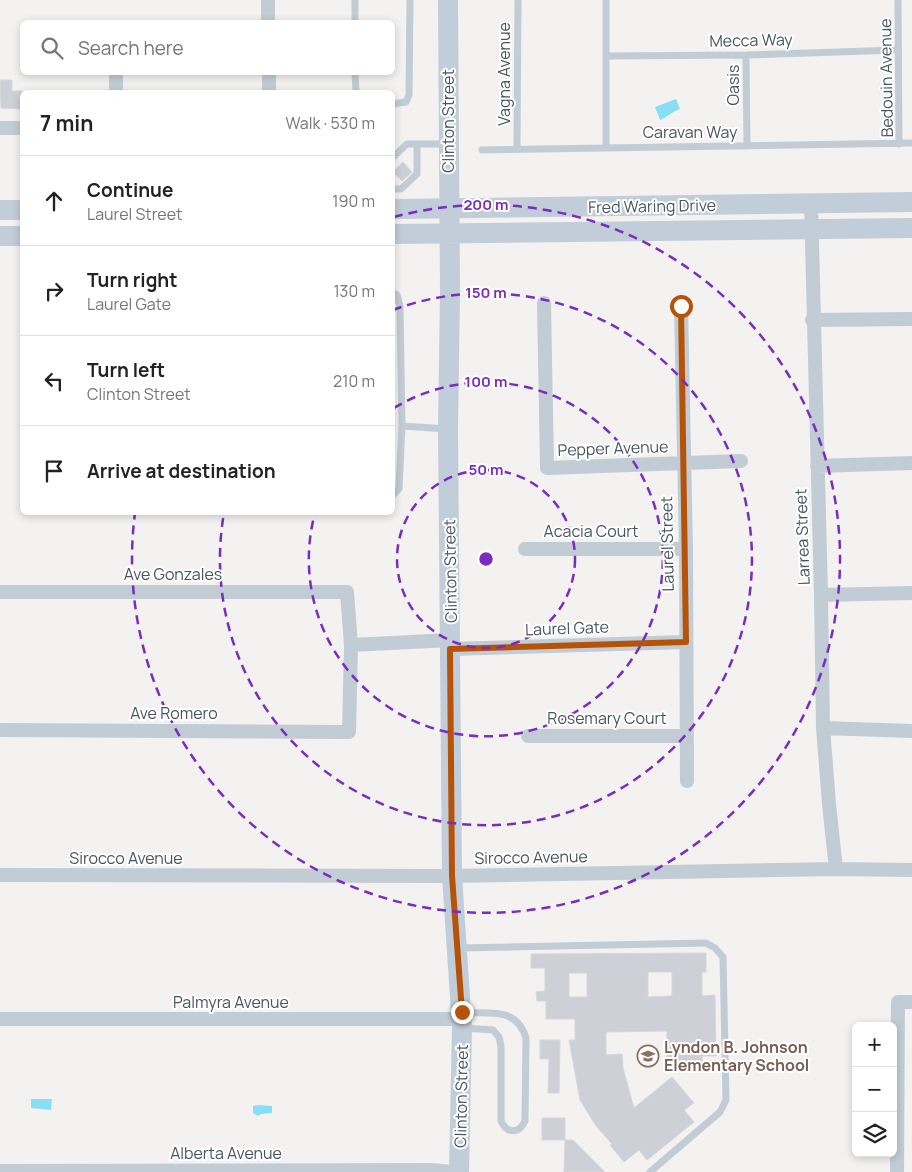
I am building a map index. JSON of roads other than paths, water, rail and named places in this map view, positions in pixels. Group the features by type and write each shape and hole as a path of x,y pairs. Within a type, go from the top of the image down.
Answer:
{"street":[{"path":"268,0 268,20"},
{"name":"Clinton Street","path":"448,0 448,429 452,876 462,1020 459,1172"},
{"path":"116,75 116,90"},
{"path":"269,75 270,90"},
{"path":"0,128 20,128"},
{"name":"Fred Waring Drive","path":"395,209 912,202"},
{"name":"Larrea Street","path":"810,204 823,728 836,869"},
{"path":"0,210 20,210"},
{"name":"Fred Waring Drive","path":"395,234 912,228"},
{"path":"0,236 20,236"},
{"name":"Pepper Avenue","path":"544,303 547,468 741,461"},
{"name":"Laurel Street","path":"681,306 686,549 687,781"},
{"path":"812,320 912,319"},
{"path":"817,466 912,463"},
{"name":"Acacia Court","path":"525,549 686,549"},
{"name":"Ave Gonzales","path":"0,592 347,592 351,645"},
{"path":"821,595 912,593"},
{"name":"Laurel Gate","path":"351,645 686,642"},
{"name":"Ave Romero","path":"0,730 349,732 351,645"},
{"path":"823,728 912,731"},
{"name":"Rosemary Court","path":"528,736 687,736"},
{"name":"Sirocco Avenue","path":"0,875 452,876 836,869 912,870"},
{"path":"898,1172 905,1002"},
{"name":"Palmyra Avenue","path":"0,1019 462,1020"},
{"name":"Alberta Avenue","path":"0,1171 432,1170 452,1172"}],"lane":[{"path":"355,0 355,20"},
{"path":"395,104 406,102 409,95 410,0"},
{"name":"Vagna Avenue","path":"517,148 518,0"},
{"path":"606,0 606,147"},
{"name":"Bedouin Avenue","path":"898,0 899,144 912,143"},
{"name":"Mecca Way","path":"606,56 898,50"},
{"name":"Oasis","path":"746,54 747,146"},
{"path":"356,75 356,90"},
{"path":"395,155 406,144 449,144"},
{"path":"395,190 401,189 417,174 417,144"},
{"name":"Caravan Way","path":"482,150 899,144"},
{"path":"395,294 400,306 402,426 399,489 395,493"},
{"path":"402,426 448,429"},
{"path":"456,948 706,943 716,948 723,957 726,1100 720,1112 650,1172"},
{"path":"502,1014 517,1021 524,1031 526,1038 525,1121 518,1130 511,1131 506,1129 501,1121 499,1037 492,1030 462,1020 502,1014"}],"water":[{"path":"676,99 680,109 660,120 655,107"},
{"path":"31,1099 52,1099 51,1110 31,1108"},
{"path":"253,1106 272,1106 272,1113 258,1116 253,1113"}],"place":[{"name":"Lyndon B. Johnson Elementary School","path":"648,1056"}]}
